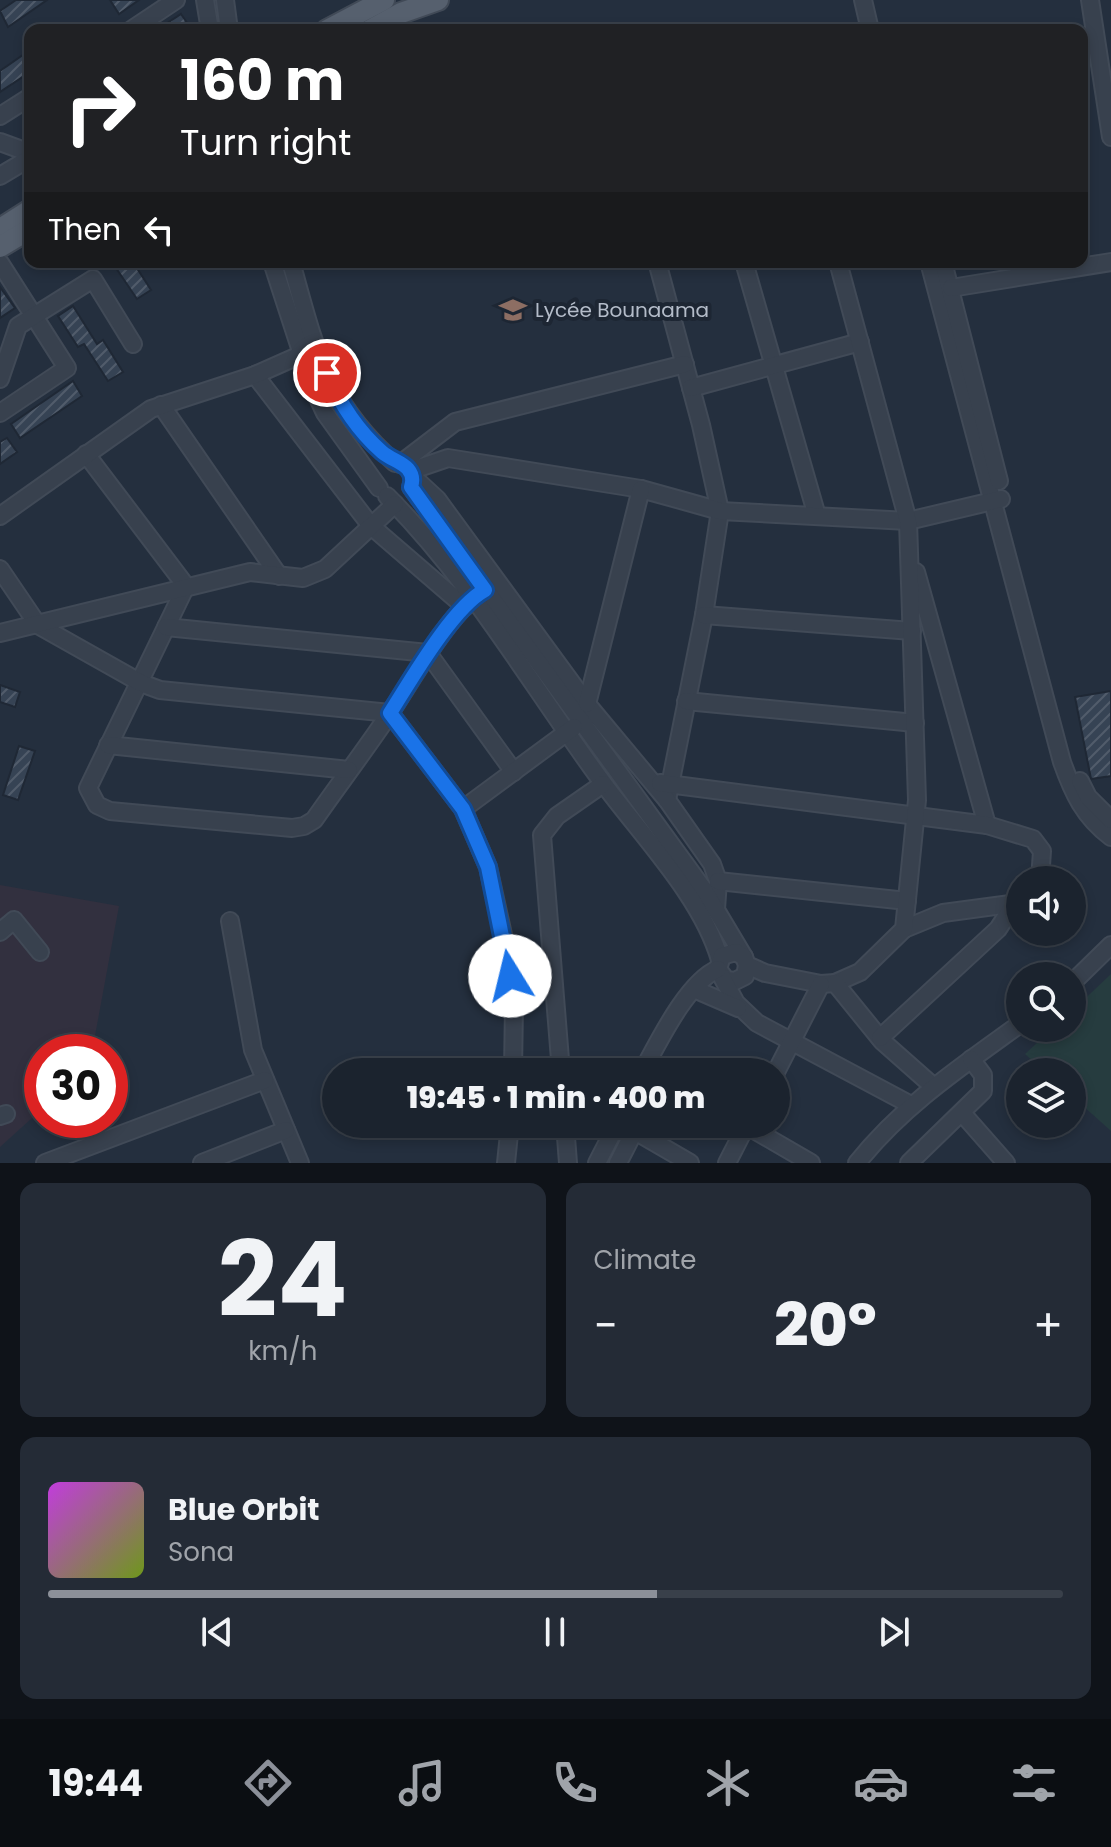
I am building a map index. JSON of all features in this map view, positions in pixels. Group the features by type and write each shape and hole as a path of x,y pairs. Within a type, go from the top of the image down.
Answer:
{"main road":[{"path":"338,24 384,0"},
{"path":"381,24 438,0"},
{"path":"0,229 24,214"},
{"path":"0,247 24,233"}],"street":[{"path":"140,24 176,0"},
{"path":"205,0 209,24"},
{"path":"225,0 228,24"},
{"path":"863,0 869,24"},
{"path":"875,0 879,24"},
{"path":"1090,0 1111,137"},
{"path":"0,116 24,101"},
{"path":"0,142 24,152"},
{"path":"0,176 24,159"},
{"path":"1088,266 1111,262"},
{"path":"0,263 67,368 0,413"},
{"path":"274,268 308,351 356,425 437,499 587,704 651,781 669,793 712,864 718,881 716,909"},
{"path":"292,268 308,351 325,413 387,496 581,721 716,909 745,969 743,1010"},
{"path":"659,268 720,511 704,615 669,793"},
{"path":"746,268 817,516"},
{"path":"840,268 908,521 916,814 904,929"},
{"path":"931,268 1078,778 1088,797 1111,820"},
{"path":"945,268 1069,781 1085,813 1111,837"},
{"path":"951,288 1074,268"},
{"path":"0,379 18,326 93,279 133,344"},
{"path":"691,388 860,342"},
{"path":"0,516 151,409 255,375 308,351"},
{"path":"387,496 398,498 406,472 455,422 685,364"},
{"path":"255,375 371,526 474,598"},
{"path":"161,405 279,576"},
{"path":"86,454 186,586"},
{"path":"0,633 250,572 303,578 325,569 371,526 387,496 380,471 406,472 448,458 641,489 720,511 908,521 999,500"},
{"path":"406,472 474,598 566,733 700,912 712,936 730,995 757,1023 911,1105"},
{"path":"587,704 641,489"},
{"path":"909,548 987,825"},
{"path":"0,569 38,625 141,683 160,690 390,713 463,809 488,867 506,948 514,1005 513,1058"},
{"path":"186,586 88,788 97,805 110,811 292,828 304,826 314,820 390,713 428,653 474,598"},
{"path":"704,615 912,631"},
{"path":"166,627 428,653 514,772"},
{"path":"686,701 915,723"},
{"path":"463,809 581,721"},
{"path":"108,745 349,770"},
{"path":"560,1058 542,835 557,816 603,784"},
{"path":"669,793 916,814 987,825 1033,839 1042,851 1043,866"},
{"path":"718,881 907,901"},
{"path":"651,1058 694,989 707,975 720,969 731,952 745,969 828,983 860,972 904,929 943,913 1006,905"},
{"path":"880,1038 998,929 1006,918"},
{"path":"0,932 14,920 40,952"},
{"path":"230,921 253,1050 300,1163"},
{"path":"1086,969 1111,945"},
{"path":"720,969 730,981 745,969"},
{"path":"828,983 880,1038 934,1087"},
{"path":"783,1058 828,983"},
{"path":"694,989 743,1010"},
{"path":"857,1163 879,1135 911,1105 1006,1034"},
{"path":"909,1163 980,1095 985,1085 983,1075 971,1059"},
{"path":"45,1163 265,1080"},
{"path":"962,1113 1006,1163"},
{"path":"202,1163 286,1130"},
{"path":"506,1163 509,1138"},
{"path":"566,1138 568,1163"},
{"path":"597,1163 610,1138"},
{"path":"618,1163 632,1138"},
{"path":"652,1138 690,1163"},
{"path":"727,1163 739,1138"},
{"path":"769,1138 811,1163"}],"shaded area":[{"path":"0,885 119,906 95,1034 24,1034 24,1125 0,1147"}],"green space":[{"path":"1111,974 1111,1131 1086,1109 1086,1058 1029,1058 1025,1054 1038,1042 1086,1042 1086,998"}],"building":[{"path":"16,0 47,0 8,27 0,11"},
{"path":"110,0 139,0 119,14"},
{"path":"181,14 188,24 166,24"},
{"path":"24,54 24,76 0,92 0,71"},
{"path":"116,268 137,268 151,290 137,299"},
{"path":"0,287 15,308 0,318"},
{"path":"73,306 97,344 103,340 123,372 108,381 84,344 78,347 58,316"},
{"path":"73,381 82,396 20,438 11,424"},
{"path":"7,438 17,452 0,464 0,442"},
{"path":"0,685 20,692 15,707 0,702"},
{"path":"1111,691 1111,776 1091,779 1075,697"},
{"path":"19,746 35,751 18,800 3,795"}],"place":[{"name":"Lycée Bounaama","path":"513,310"}],"route":[{"path":"327,373 338,399 356,425 395,463 406,466 410,471 411,487 425,510 485,590 473,596 428,653 390,713 463,809 488,867 510,976"}]}
